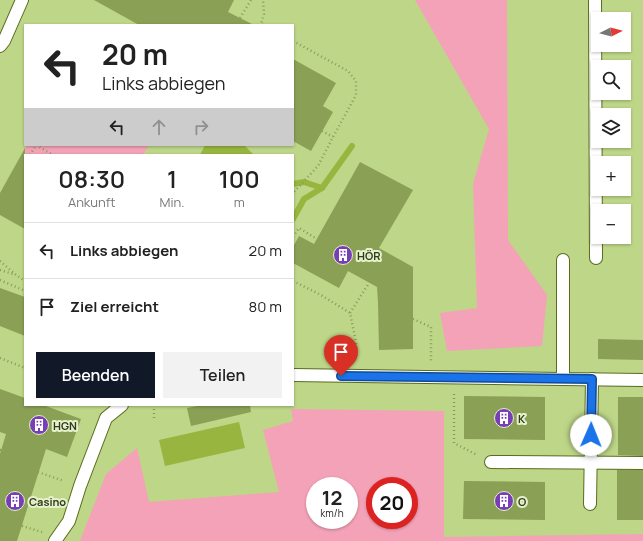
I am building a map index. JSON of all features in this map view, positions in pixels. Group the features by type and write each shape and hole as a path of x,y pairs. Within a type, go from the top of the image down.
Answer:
{"lane":[{"path":"0,46 4,41 22,0"},
{"path":"595,0 596,258"},
{"path":"563,260 563,379"},
{"path":"294,375 643,380"},
{"path":"590,504 592,379"},
{"path":"55,541 69,521 80,486 106,418 121,406"},
{"path":"491,462 643,464"}],"path":[{"path":"240,18 251,0"},
{"path":"261,24 264,14 264,0"},
{"path":"294,42 348,71 356,81 356,95 318,166 294,192"},
{"path":"322,131 333,137"},
{"path":"38,146 51,154"},
{"path":"294,236 300,228 317,239"},
{"path":"0,261 24,280"},
{"path":"0,270 16,275"},
{"path":"0,280 24,291"},
{"path":"294,281 321,294 350,313"},
{"path":"357,376 356,342 350,313 369,283"},
{"path":"413,319 431,327 431,377"},
{"path":"0,358 24,368"},
{"path":"454,378 454,443 491,462"},
{"path":"154,406 154,421"},
{"path":"38,472 80,486"}],"shaded area":[{"path":"415,0 507,0 508,240 547,295 542,346 447,351 440,313 477,308 473,184 489,129"},
{"path":"26,146 148,146 144,154 27,154 23,152"},
{"path":"204,146 245,146 253,154 200,154"},
{"path":"291,409 444,411 444,537 643,534 643,541 80,541 106,474 137,448 149,502 279,492 263,430 293,421"},
{"path":"239,422 245,448 165,466 159,440"}],"building":[{"path":"94,0 234,0 228,12 252,24 137,24"},
{"path":"294,60 336,83 323,106 333,112 311,151 294,142"},
{"path":"25,148 24,228 0,215 0,193"},
{"name":"HÖR","path":"360,162 413,190 379,248 413,267 413,349 379,350 377,287 348,271 339,288 294,264 294,245 299,236 314,244"},
{"path":"0,288 24,297 24,336 0,326"},
{"path":"598,339 643,340 643,360 598,359"},
{"path":"0,389 24,398 24,406 46,406 81,419 67,457 46,449 17,541 0,541 0,454 6,434 0,432"},
{"name":"K","path":"464,396 545,397 545,440 464,439"},
{"path":"618,397 643,397 643,456 618,455"},
{"path":"197,406 250,406 251,412 191,426 187,408"},
{"path":"617,470 643,470 643,520 617,520"},
{"name":"O","path":"464,481 545,482 545,520 463,519"}],"waterway":[{"path":"294,184 304,182 322,188 352,146"},
{"path":"294,217 304,199 322,188"}],"place":[{"name":"HÖR","path":"343,255"},
{"name":"K","path":"504,418"},
{"name":"HGN","path":"39,425"},
{"name":"Casino","path":"15,501"},
{"name":"O","path":"504,501"}],"route":[{"path":"341,376 592,379 591,435"}]}
